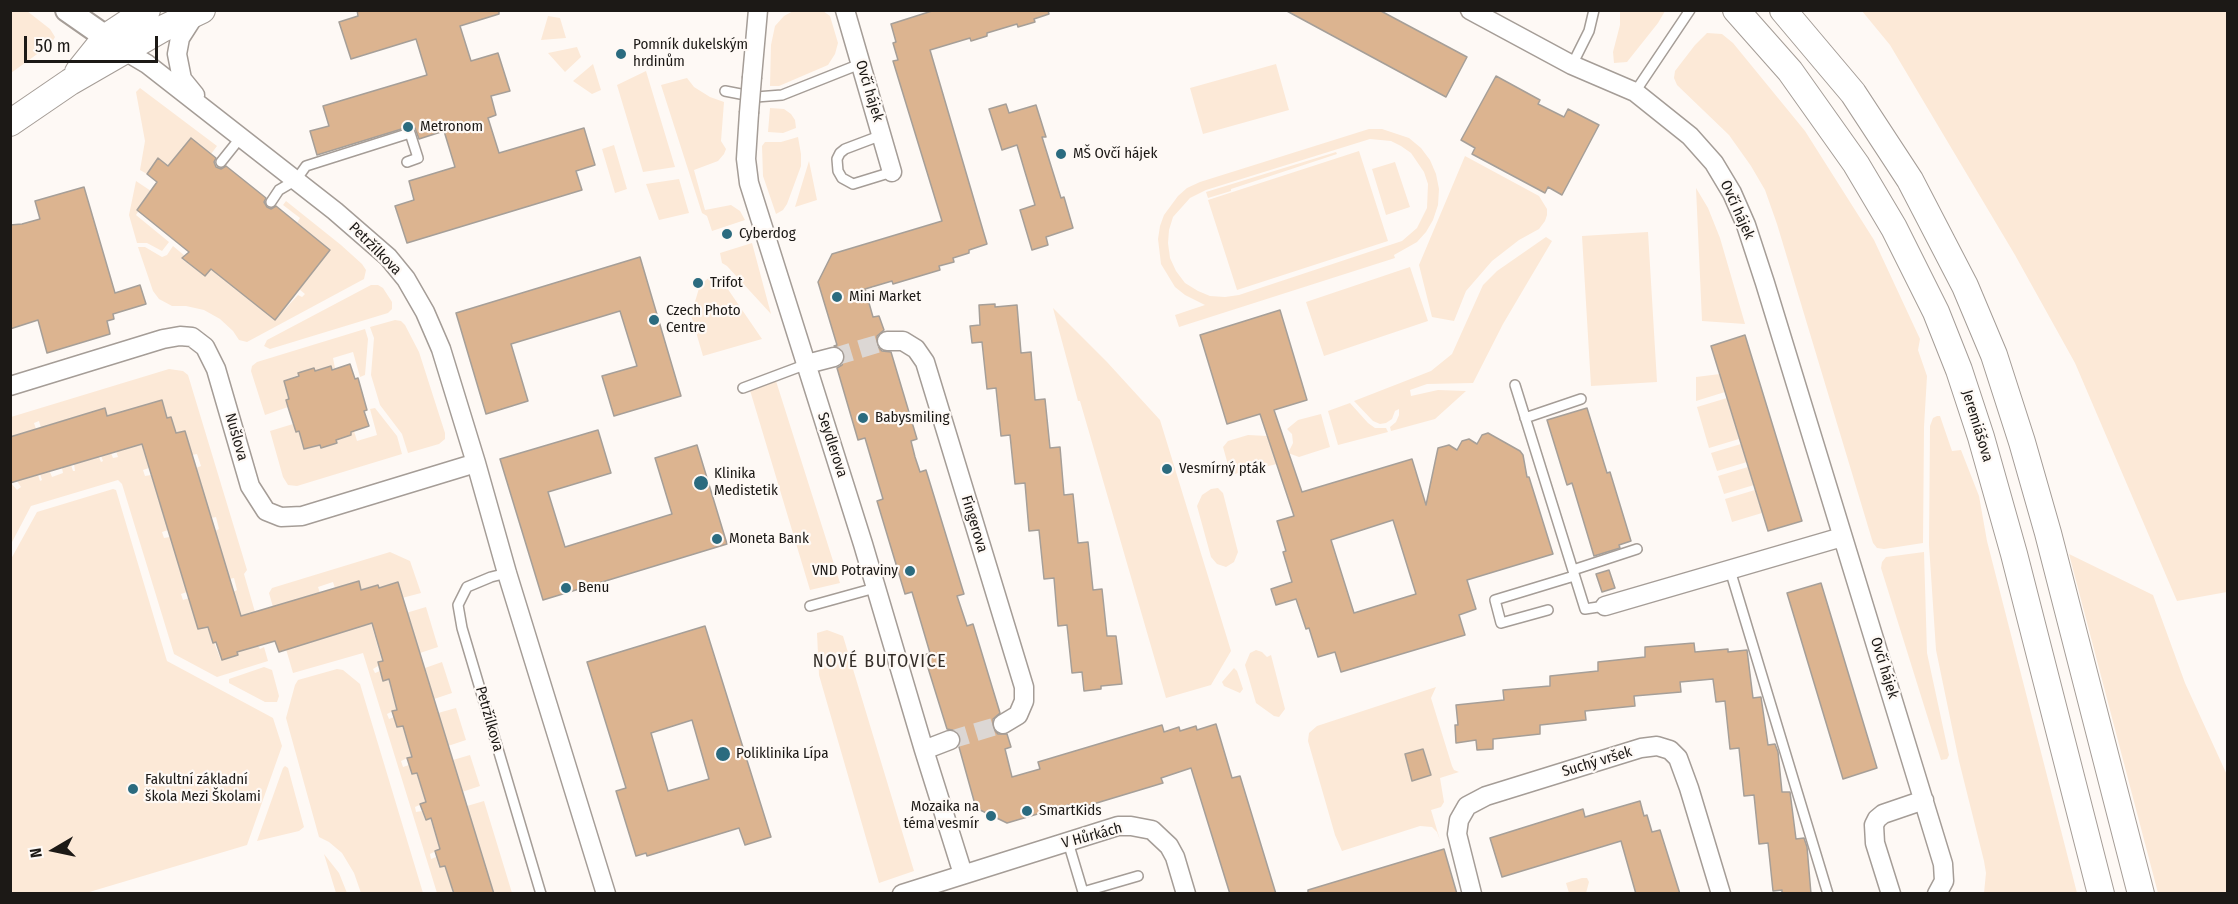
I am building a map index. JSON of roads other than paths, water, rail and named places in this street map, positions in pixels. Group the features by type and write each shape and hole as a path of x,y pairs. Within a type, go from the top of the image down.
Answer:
{"main road":[{"path":"10,123 70,82 115,44 147,10"},
{"name":"Jeremiášova","path":"1736,10 1790,71 1856,164 1894,228 1936,312 1959,370 1981,437 2014,554 2101,894"},
{"path":"1783,10 1853,93 1910,180 1965,286 1994,355 2048,533 2141,894"},
{"path":"115,44 199,12"}],"street":[{"path":"67,10 115,44"},
{"name":"Seydlerova","path":"758,10 746,159 749,183 863,544 963,874"},
{"name":"Ovčí hájek","path":"845,10 892,172"},
{"name":"Ovčí hájek","path":"1470,10 1572,65 1635,92 1690,136 1714,163 1732,193 1749,235 1924,800 1945,873 1944,881 1937,894"},
{"path":"199,12 180,38 178,61 182,79 211,115"},
{"name":"Petržílkova","path":"115,44 147,64 296,180 383,252 406,279 425,312 441,350 606,894"},
{"name":"Nušlova","path":"10,386 163,339 180,336 192,337 205,347 216,369 255,495 266,511 281,517 302,516 476,463"},
{"name":"Fingerova","path":"887,341 903,341 916,349 925,362 1024,687 1024,701 1018,715 1004,724"},
{"path":"807,364 834,357"},
{"path":"1605,606 1842,537"},
{"path":"924,750 950,740"},
{"name":"Suchý vršek","path":"1472,894 1457,834 1459,820 1467,806 1486,796 1641,748 1657,746 1670,750 1678,758 1721,894"},
{"path":"1891,894 1875,843 1874,825 1883,814 1924,800"},
{"name":"V Hůrkách","path":"963,874 1118,826 1131,825 1152,831 1168,846 1186,894"},
{"path":"902,894 963,874"}],"lane":[{"path":"1572,65 1590,31 1594,10"},
{"path":"1635,92 1690,10"},
{"path":"725,91 756,97 782,95 860,64"},
{"path":"271,202 279,190 296,180 306,166 410,133 418,158 406,162"},
{"path":"882,135 840,153 837,159 838,171 842,178 853,184 892,172"},
{"path":"221,162 241,137"},
{"path":"743,388 807,364"},
{"path":"1515,385 1585,609 1605,606"},
{"path":"1525,418 1581,399"},
{"path":"1548,610 1501,624 1496,600 1637,549"},
{"path":"1730,570 1828,894"},
{"name":"Petržílkova","path":"507,573 467,587 458,605 462,628 541,894"},
{"path":"810,606 875,588"},
{"path":"1068,842 1083,892 1138,876"}],"tunnel":[{"path":"834,357 887,341"},
{"path":"950,740 1003,724"}],"place":[{"name":"Pomník dukelským hrdinům","path":"621,54"},
{"name":"Metronom","path":"408,127"},
{"name":"MŠ Ovčí hájek","path":"1061,154"},
{"name":"Cyberdog","path":"727,234"},
{"name":"Trifot","path":"698,283"},
{"name":"Mini Market","path":"837,297"},
{"name":"Czech Photo Centre","path":"654,320"},
{"name":"Babysmiling","path":"863,418"},
{"name":"Vesmírný pták","path":"1167,469"},
{"name":"Klinika Medistetik","path":"701,483"},
{"name":"Moneta Bank","path":"717,539"},
{"name":"VND Potraviny","path":"910,571"},
{"name":"Benu","path":"566,588"},
{"name":"Poliklinika Lípa","path":"723,754"},
{"name":"Fakultní základní škola Mezi Školami","path":"133,789"},
{"name":"SmartKids","path":"1027,811"},
{"name":"Mozaika na téma vesmír","path":"991,816"}],"district":[{"name":"NOVÉ BUTOVICE","path":"880,662"}]}
